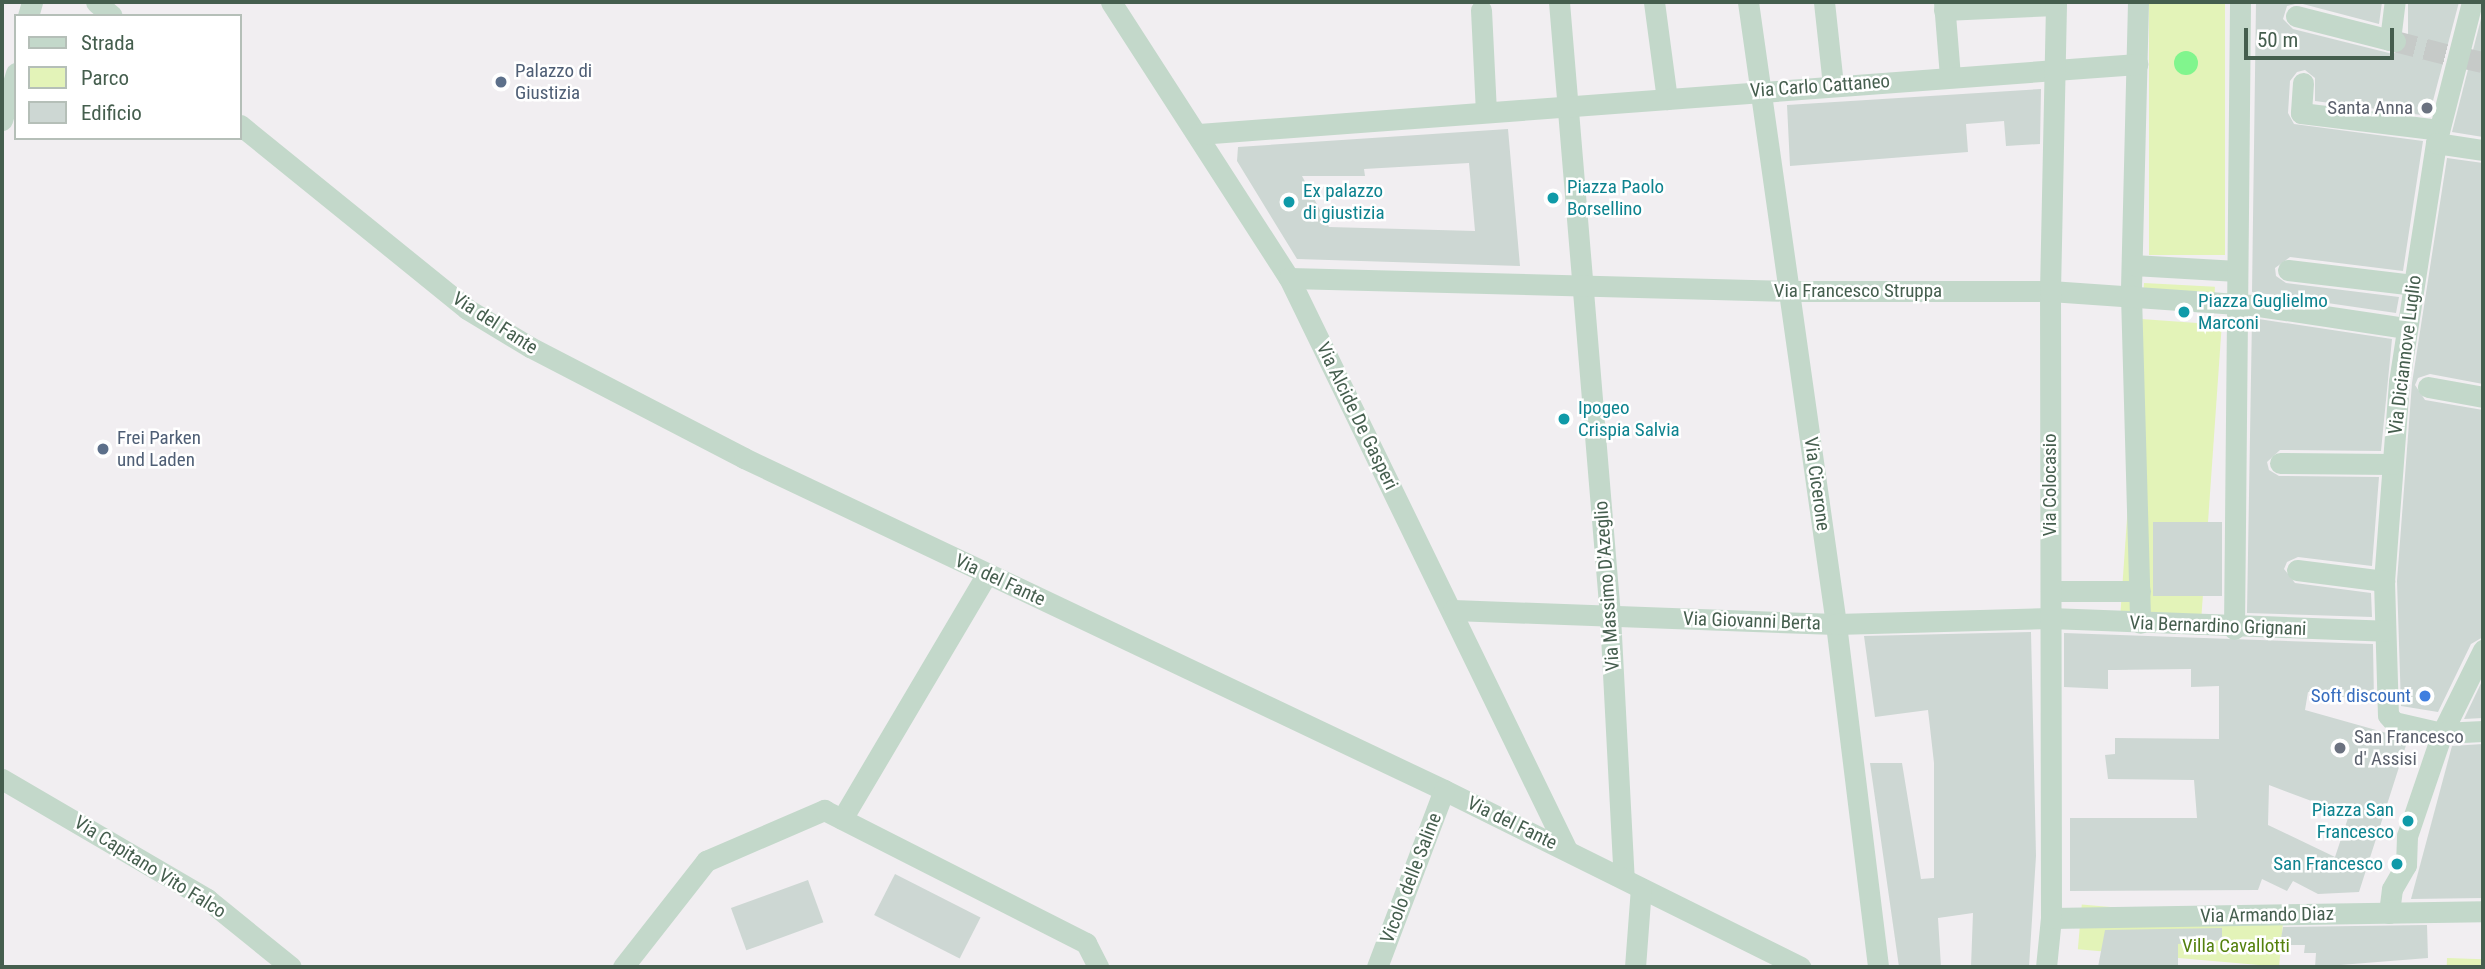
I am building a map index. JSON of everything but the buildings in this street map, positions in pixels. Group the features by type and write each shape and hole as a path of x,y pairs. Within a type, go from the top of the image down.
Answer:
{"street":[{"path":"96,2 110,14"},
{"name":"Via Alcide De Gasperi","path":"1111,2 1199,134 1289,278 1453,610 1567,850"},
{"path":"1559,2 1574,100"},
{"path":"1654,2 1667,99"},
{"name":"Via Cicerone","path":"1748,2 1836,624 1878,967"},
{"path":"1824,2 1833,86"},
{"path":"2138,2 2133,265 2123,294 2140,623"},
{"path":"2234,629 2244,304 2237,271 2240,2"},
{"path":"2296,16 2392,41 2395,2"},
{"name":"Via Diciannove Luglio","path":"2448,727 2394,722 2388,715 2384,581 2392,464 2412,384 2406,328 2437,136 2472,2"},
{"path":"1950,77 1944,6 2056,3"},
{"name":"Via Colocasio","path":"2046,967 2051,918 2050,291 2057,68 2056,3"},
{"path":"1199,134 1496,111 1481,10"},
{"name":"Via Carlo Cattaneo","path":"1496,111 1574,100 1667,99 2137,64"},
{"path":"2,120 14,80"},
{"path":"2303,83 2301,113 2437,136 2483,150"},
{"name":"Via Massimo D'Azeglio","path":"1574,100 1590,287 1610,616 1633,883 1635,967"},
{"name":"Via del Fante","path":"242,127 467,309 530,347 744,458 1444,790 1801,967"},
{"path":"2133,265 2237,271"},
{"path":"2288,270 2413,285"},
{"name":"Via Francesco Struppa","path":"1289,278 1791,291 2050,291 2244,304"},
{"path":"2244,304 2406,328"},
{"path":"2412,384 2483,397"},
{"path":"2280,463 2392,464"},
{"path":"2297,570 2384,581"},
{"path":"842,819 987,574"},
{"path":"2051,591 2140,591"},
{"name":"Via Giovanni Berta","path":"1453,610 1836,624 2050,618"},
{"name":"Via Bernardino Grignani","path":"2050,618 2234,629 2385,631"},
{"path":"2389,913 2392,889 2406,865 2407,836 2448,727 2483,650"},
{"path":"2448,727 2483,731"},
{"name":"Via Capitano Vito Falco","path":"2,779 207,899 291,967"},
{"name":"Vicolo delle Saline","path":"1377,967 1444,790"},
{"path":"624,967 706,861 824,810 1086,943 1098,967"},
{"name":"Via Armando Diaz","path":"2051,918 2483,911"}],"green space":[{"path":"2149,2 2225,2 2225,255 2149,255"},
{"path":"2144,283 2215,287 2214,295 2144,291"},
{"path":"2141,319 2222,325 2201,618 2120,612"},
{"name":"Villa Cavallotti","path":"2082,904 2283,922 2279,967 2078,949"},
{"path":"2447,958 2483,959 2483,967 2447,967"}],"shaded area":[{"path":"2186,51 2194,55 2198,63 2194,71 2186,75 2178,71 2174,63 2178,55"}],"tunnel":[{"path":"2395,41 2446,54"},
{"path":"2465,58 2483,62"}],"place":[{"name":"Palazzo di Giustizia","path":"501,82"},
{"name":"Santa Anna","path":"2427,108"},
{"name":"Piazza Paolo Borsellino","path":"1553,198"},
{"name":"Ex palazzo di giustizia","path":"1289,202"},
{"name":"Piazza Guglielmo Marconi","path":"2184,312"},
{"name":"Ipogeo Crispia Salvia","path":"1564,419"},
{"name":"Frei Parken und Laden","path":"103,449"},
{"name":"Soft discount","path":"2425,696"},
{"name":"San Francesco d' Assisi","path":"2340,748"},
{"name":"Piazza San Francesco","path":"2408,821"},
{"name":"San Francesco","path":"2397,864"}]}
